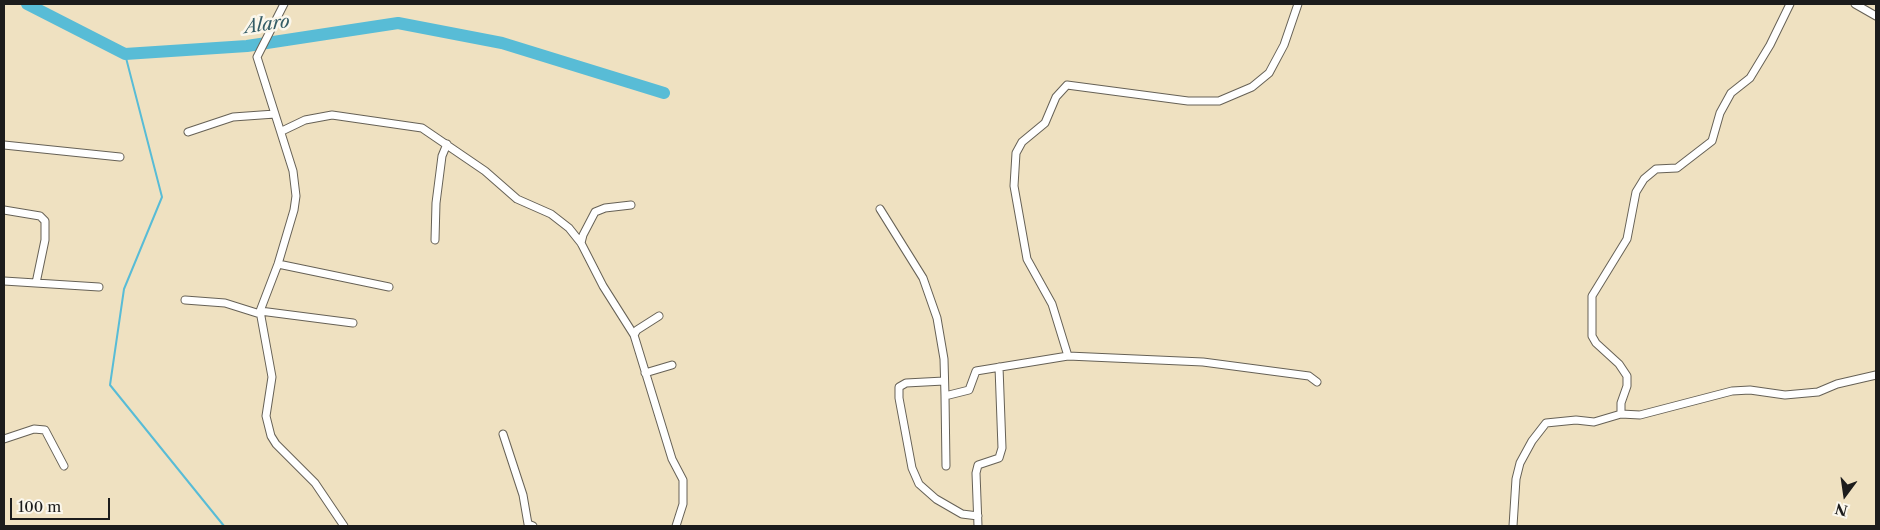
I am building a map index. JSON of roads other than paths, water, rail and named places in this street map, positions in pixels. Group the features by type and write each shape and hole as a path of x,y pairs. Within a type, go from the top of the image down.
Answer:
{"street":[{"path":"284,4 257,57 293,170 296,196 278,264 260,312 272,377 266,416 271,436 276,444 323,493 344,526"},
{"path":"1068,356 1052,304 1027,259 1014,186 1016,153 1022,142 1045,123 1056,97 1068,85 1188,101 1219,101 1252,87 1269,73 1284,46 1298,4"},
{"path":"1621,414 1621,403 1627,386 1627,376 1620,364 1596,343 1592,336 1592,296 1628,239 1636,192 1644,179 1656,169 1677,168 1712,141 1720,113 1732,93 1750,78 1770,45 1790,4"},
{"path":"1855,4 1876,16"},
{"path":"188,132 232,117 275,114"},
{"path":"282,131 305,120 332,115 422,128 485,171 517,199 550,214 569,228 581,243 600,279 634,335 672,459 684,480 683,504 676,526"},
{"path":"435,240 436,203 442,156 447,144"},
{"path":"4,145 120,157"},
{"path":"581,243 595,212 605,208 631,205"},
{"path":"880,209 922,278 937,318 944,359 946,466"},
{"path":"4,210 40,216 45,221 44,240 36,283"},
{"path":"278,264 389,286"},
{"path":"4,281 99,287"},
{"path":"185,300 225,304 260,312 353,323"},
{"path":"634,335 637,330 659,316"},
{"path":"945,396 969,390 976,371 1068,356 1203,362 1309,376 1317,382"},
{"path":"645,372 672,365"},
{"path":"978,526 976,473 978,465 999,458 1002,448 999,367"},
{"path":"1514,526 1516,479 1520,463 1532,441 1546,423 1576,420 1594,422 1621,414 1640,415 1732,391 1750,390 1784,395 1818,392 1837,384 1876,375"},
{"path":"944,382 906,383 899,387 912,468 919,484 936,499 962,514 978,516"},
{"path":"4,439 34,429 45,430 64,466"},
{"path":"503,434 523,495 528,524 533,526"}],"waterway":[{"name":"Alaro","path":"27,4 125,54 247,46 398,23 502,43 664,93"},
{"path":"125,54 162,197 124,289 110,385 224,526"}]}
